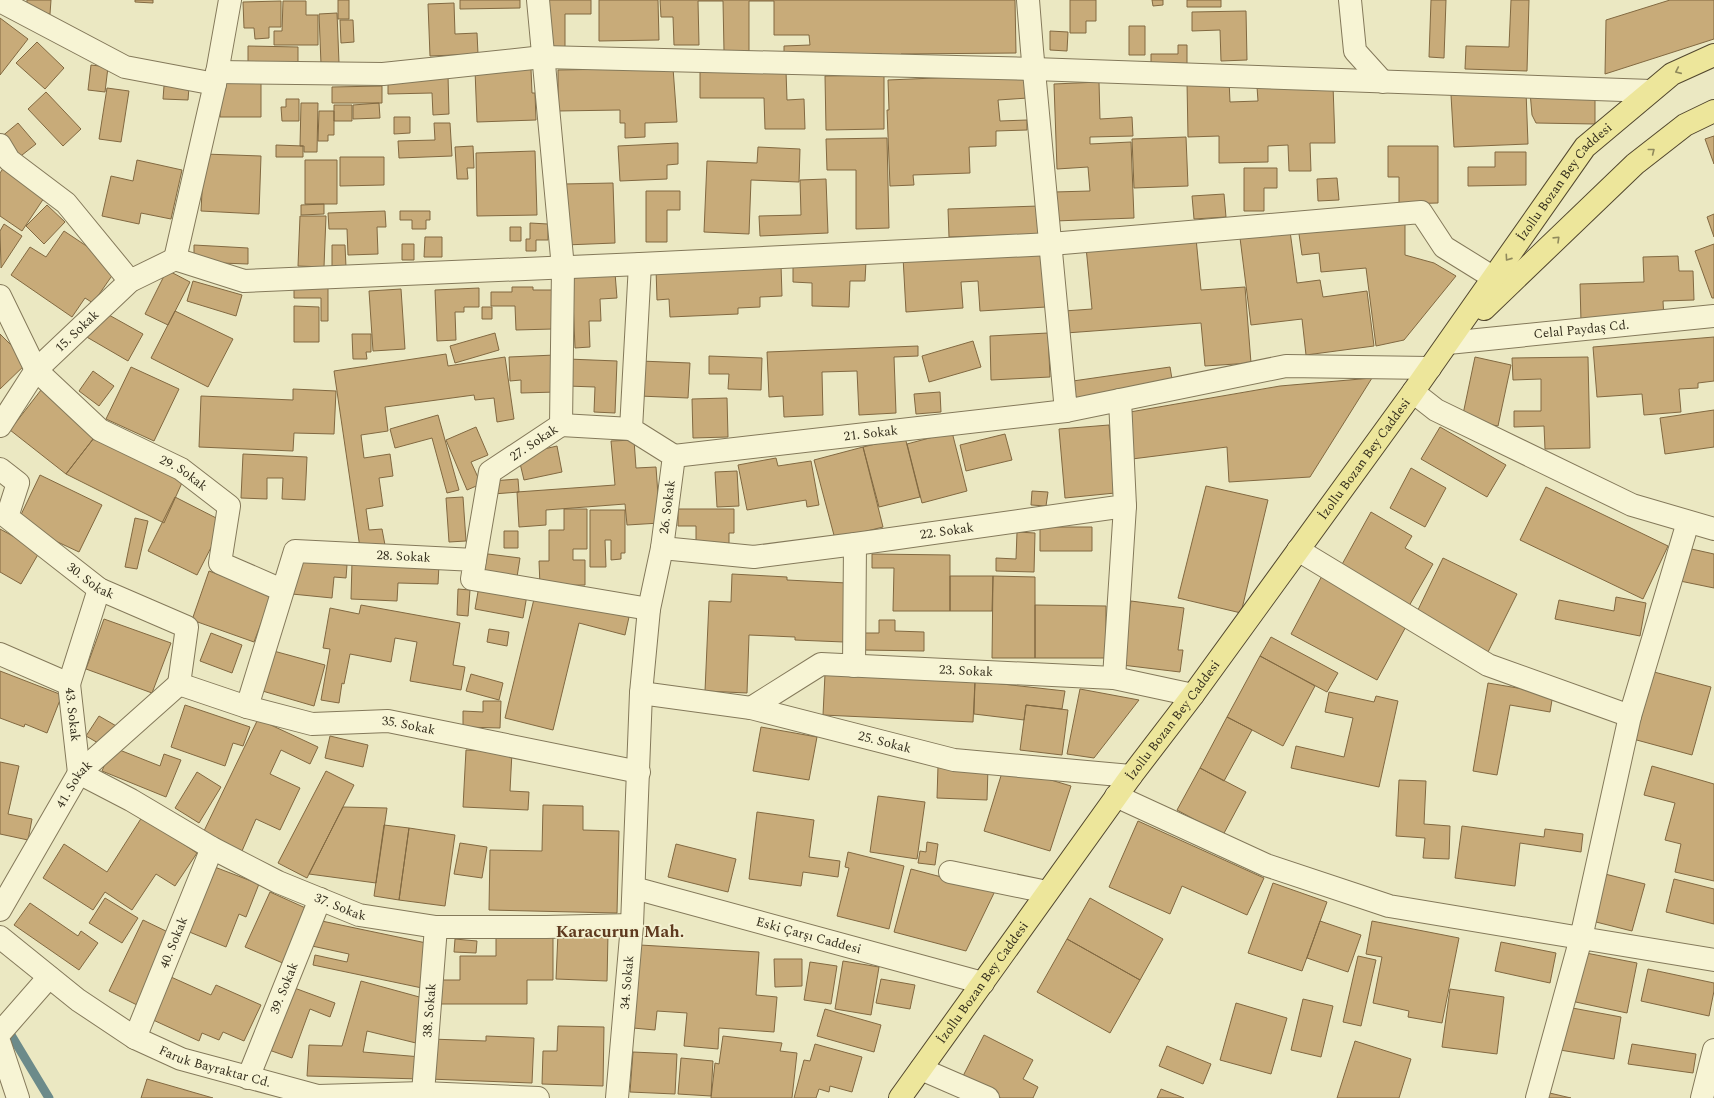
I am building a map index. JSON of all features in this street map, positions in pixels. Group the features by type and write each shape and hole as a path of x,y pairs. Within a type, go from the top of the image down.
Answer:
{"main road":[{"name":"İzollu Bozan Bey Caddesi","path":"900,1098 1116,796 1193,694 1448,344 1585,147 1672,74 1714,56"},
{"name":"İzollu Bozan Bey Caddesi","path":"1448,344 1635,164 1685,125 1714,111"}],"street":[{"path":"230,0 216,78 175,259 244,281 563,268 1051,244 1421,212 1444,247 1494,278"},
{"name":"27. Sokak","path":"475,560 490,472 561,425 563,268 538,0"},
{"path":"1028,0 1066,411"},
{"path":"1350,0 1355,51 1384,82"},
{"path":"0,1 125,67 216,78 383,74 544,57 1034,69 1651,91"},
{"path":"0,145 9,160 66,204 130,281"},
{"name":"15. Sokak","path":"0,426 36,370 130,281 175,259"},
{"path":"632,429 640,264"},
{"path":"0,296 36,370"},
{"name":"Celal Paydaş Cd.","path":"1448,344 1714,316"},
{"name":"21. Sokak","path":"674,456 1066,411 1286,366 1430,368"},
{"name":"29. Sokak","path":"36,370 100,430 181,469 229,506 220,563 282,590"},
{"path":"1413,392 1436,410 1632,505 1714,530"},
{"path":"1114,678 1125,506 1120,400"},
{"path":"561,425 632,429 674,456"},
{"name":"26. Sokak","path":"639,772 641,693 649,609 662,548 674,456"},
{"name":"30. Sokak","path":"0,469 18,484 7,518 100,589 187,627 179,684"},
{"name":"22. Sokak","path":"662,548 754,556 855,544 1125,506"},
{"path":"1537,1098 1581,938 1630,716 1688,522"},
{"path":"854,666 855,544"},
{"path":"1298,550 1488,665 1630,716"},
{"name":"28. Sokak","path":"247,707 295,551 475,560"},
{"path":"475,560 472,579 649,609"},
{"path":"69,684 100,589"},
{"name":"43. Sokak","path":"0,654 69,684 79,773"},
{"name":"23. Sokak","path":"751,708 821,664 1114,678 1193,694"},
{"name":"35. Sokak","path":"179,684 247,707 312,724 388,721 639,772"},
{"name":"41. Sokak","path":"0,910 79,773 179,684"},
{"name":"25. Sokak","path":"641,693 751,708 954,760 1131,776"},
{"name":"34. Sokak","path":"617,1098 632,925 639,772"},
{"name":"37. Sokak","path":"79,773 131,800 212,848 278,882 359,915 436,927 632,925"},
{"path":"1116,796 1266,865 1389,906 1714,960"},
{"name":"40. Sokak","path":"135,1038 212,848"},
{"path":"950,872 1047,892"},
{"name":"Eski Çarşı Caddesi","path":"634,888 983,983"},
{"name":"39. Sokak","path":"248,1078 320,899"},
{"name":"38. Sokak","path":"423,1093 436,927"},
{"name":"Faruk Bayraktar Cd.","path":"0,937 78,1000 135,1038 181,1059 318,1097 423,1093 538,1098"},
{"path":"16,1096 2,1035 49,976"},
{"path":"1702,1098 1714,1050"},
{"path":"921,1069 988,1098"}],"building":[{"path":"27,0 51,0 50,14 26,13"},
{"path":"135,0 153,0 153,3 135,2"},
{"path":"338,0 349,0 349,19 338,19"},
{"path":"460,0 520,0 520,8 460,9"},
{"path":"547,0 591,0 591,14 565,14 565,50 547,50"},
{"path":"599,0 658,0 659,40 599,41"},
{"path":"660,0 1015,0 1016,53 901,54 901,60 882,60 882,54 784,55 784,46 810,45 809,35 774,35 774,1 749,1 749,51 724,51 723,1 698,1 699,45 674,45 673,17 661,17"},
{"path":"1070,0 1096,0 1096,21 1086,21 1086,33 1070,33"},
{"path":"1152,0 1163,0 1163,5 1153,6"},
{"path":"1187,0 1221,0 1221,7 1187,7"},
{"path":"1431,0 1446,0 1444,58 1429,57"},
{"path":"1511,0 1529,0 1527,71 1465,69 1466,46 1509,47"},
{"path":"1670,0 1714,0 1714,39 1605,74 1606,20"},
{"path":"281,1 281,27 269,27 269,38 255,39 254,28 244,28 243,2"},
{"path":"283,1 306,1 306,15 318,15 318,45 274,45 274,31 282,31"},
{"path":"454,3 455,34 477,33 478,54 430,56 428,4"},
{"path":"1246,11 1247,60 1221,61 1220,30 1192,31 1192,12"},
{"path":"337,13 339,63 321,64 319,14"},
{"path":"0,18 28,39 0,75"},
{"path":"340,20 353,20 354,42 341,43"},
{"path":"1129,26 1145,26 1145,55 1129,55"},
{"path":"1050,31 1068,32 1067,51 1050,50"},
{"path":"37,42 64,68 45,89 16,63"},
{"path":"1178,45 1187,45 1187,65 1151,65 1151,54 1178,54"},
{"path":"248,46 298,47 298,64 248,63"},
{"path":"91,65 108,67 105,92 88,90"},
{"path":"673,68 677,122 645,123 645,137 625,138 625,123 620,123 620,110 558,111 558,70"},
{"path":"531,69 532,93 535,93 536,120 477,122 475,70"},
{"path":"786,71 787,100 804,99 805,129 765,129 764,98 700,98 700,72"},
{"path":"1027,74 1028,98 998,100 1000,121 1027,120 1027,130 996,131 996,146 969,147 970,173 913,175 914,185 890,186 887,110 889,110 888,80"},
{"path":"448,75 449,114 433,115 432,93 388,94 388,76"},
{"path":"884,75 884,129 826,130 825,76"},
{"path":"1229,80 1230,102 1258,101 1257,87 1333,85 1335,143 1310,143 1311,171 1289,171 1288,145 1268,146 1268,162 1219,163 1219,136 1188,137 1187,82"},
{"path":"221,82 261,82 261,117 220,117"},
{"path":"1099,82 1100,119 1132,117 1133,136 1090,137 1090,144 1131,142 1134,218 1055,221 1054,192 1090,191 1088,167 1057,169 1054,84"},
{"path":"164,86 189,87 188,100 163,99"},
{"path":"382,86 382,103 332,103 332,87"},
{"path":"107,88 129,91 121,142 99,139"},
{"path":"1526,91 1528,144 1454,147 1451,95"},
{"path":"46,92 81,129 63,146 28,109"},
{"path":"1530,92 1595,93 1595,124 1536,123 1532,115"},
{"path":"286,99 299,99 299,121 282,121 281,107 286,107"},
{"path":"301,103 318,103 317,152 304,152 304,146 300,146"},
{"path":"379,103 380,118 353,119 353,105"},
{"path":"334,105 352,105 352,121 334,121"},
{"path":"319,111 334,111 334,135 328,135 328,141 318,141"},
{"path":"394,117 410,117 410,133 394,134"},
{"path":"18,123 36,144 17,159 0,138"},
{"path":"434,123 450,123 452,156 399,158 398,141 435,140"},
{"path":"1714,136 1714,164 1705,139"},
{"path":"1186,137 1188,186 1134,188 1132,139"},
{"path":"887,138 889,228 856,229 856,170 827,170 826,139"},
{"path":"678,143 678,164 667,165 667,179 620,181 618,146"},
{"path":"276,145 303,146 303,157 276,157"},
{"path":"473,146 474,168 467,168 468,179 457,179 455,147"},
{"path":"1388,146 1438,146 1438,203 1399,204 1399,177 1388,177"},
{"path":"758,147 800,149 799,182 751,180 749,234 704,232 707,161 757,163"},
{"path":"535,151 537,215 477,216 476,153"},
{"path":"1495,152 1526,152 1526,185 1468,186 1468,167 1495,167"},
{"path":"204,154 261,156 259,214 201,211"},
{"path":"340,157 384,157 384,185 340,186"},
{"path":"137,160 182,170 171,219 141,213 139,224 102,216 111,176 133,181"},
{"path":"305,160 337,160 337,204 305,204"},
{"path":"4,167 46,195 22,231 0,216 0,173"},
{"path":"1244,168 1277,168 1277,188 1264,188 1264,211 1244,211"},
{"path":"1337,178 1339,200 1318,201 1317,179"},
{"path":"826,179 828,233 760,236 759,216 801,215 800,180"},
{"path":"613,183 615,243 565,245 564,184"},
{"path":"646,191 680,191 680,210 667,210 667,242 646,242"},
{"path":"1224,194 1226,217 1194,219 1192,196"},
{"path":"324,204 324,214 301,215 301,205"},
{"path":"47,205 65,222 44,244 26,226"},
{"path":"1039,206 1040,234 949,237 948,209"},
{"path":"385,211 386,227 377,227 378,254 348,255 347,229 329,229 328,213"},
{"path":"400,211 430,211 430,220 426,220 426,229 412,229 412,220 400,220"},
{"path":"1714,214 1714,237 1707,217"},
{"path":"300,216 326,216 324,267 298,266"},
{"path":"1405,218 1405,255 1434,263 1456,276 1404,340 1376,346 1366,268 1321,272 1319,253 1302,255 1298,227"},
{"path":"530,223 548,224 548,240 536,240 536,251 526,251 526,239 530,239"},
{"path":"4,224 22,236 1,268 0,231"},
{"path":"510,227 521,227 521,241 510,241"},
{"path":"64,231 118,267 93,303 85,298 72,317 11,275 30,247 46,257"},
{"path":"1290,231 1297,283 1320,280 1323,297 1367,291 1374,346 1306,355 1302,319 1251,325 1240,238"},
{"path":"425,237 442,237 442,257 424,257"},
{"path":"1196,238 1201,290 1245,287 1251,363 1205,366 1201,323 1066,333 1064,311 1092,309 1086,247"},
{"path":"402,244 414,244 414,260 402,260"},
{"path":"1714,244 1714,298 1712,298 1695,251"},
{"path":"194,245 248,248 248,264 194,262"},
{"path":"332,245 345,245 346,267 332,267"},
{"path":"1043,249 1046,307 980,311 978,281 961,282 963,308 906,312 903,257"},
{"path":"1678,256 1679,271 1693,271 1694,300 1663,301 1664,319 1581,322 1580,284 1644,282 1643,257"},
{"path":"793,259 866,261 865,281 850,281 849,307 812,306 812,283 793,282"},
{"path":"781,265 782,296 760,297 760,307 738,308 738,314 670,317 669,299 657,300 656,269"},
{"path":"167,270 190,282 168,325 145,314"},
{"path":"615,273 617,298 600,299 601,321 589,321 590,347 575,348 572,276"},
{"path":"193,281 242,295 236,316 187,301"},
{"path":"512,287 533,287 533,290 552,290 553,329 516,330 515,306 491,306 491,292 512,292"},
{"path":"294,288 328,288 328,321 321,321 321,298 294,298"},
{"path":"479,288 479,307 464,307 464,312 455,312 456,340 437,341 435,290"},
{"path":"401,289 405,349 373,351 369,291"},
{"path":"294,306 319,307 319,342 294,342"},
{"path":"482,307 492,307 492,319 482,319"},
{"path":"100,310 143,334 128,361 85,336"},
{"path":"175,311 233,339 208,387 151,358"},
{"path":"495,333 499,350 455,363 450,346"},
{"path":"1048,333 1050,377 991,380 990,336"},
{"path":"0,334 28,362 0,389"},
{"path":"352,334 371,334 371,352 366,352 367,359 353,359"},
{"path":"1714,337 1714,381 1698,383 1698,388 1679,389 1681,412 1644,415 1642,394 1597,397 1593,347"},
{"path":"973,341 981,367 929,382 922,356"},
{"path":"918,346 918,356 894,357 896,413 859,415 857,371 822,372 823,415 784,417 783,396 769,397 767,352"},
{"path":"446,354 448,366 505,357 514,419 497,422 494,398 475,400 474,395 385,407 388,431 361,435 364,458 390,454 393,476 379,478 383,506 366,509 369,530 382,529 385,545 360,548 334,371"},
{"path":"555,355 556,392 521,393 521,380 510,381 509,357"},
{"path":"709,356 762,358 761,390 728,389 729,374 709,374"},
{"path":"1475,357 1511,365 1498,426 1462,419"},
{"path":"1588,357 1590,448 1545,449 1544,426 1514,427 1514,411 1541,411 1541,379 1513,380 1512,358"},
{"path":"568,359 617,361 615,413 594,412 595,387 567,386"},
{"path":"640,361 690,363 688,398 639,396"},
{"path":"131,367 179,389 154,441 106,419"},
{"path":"1170,367 1173,385 1075,398 1073,381"},
{"path":"93,371 114,386 99,406 79,391"},
{"path":"1372,378 1310,477 1229,482 1227,447 1132,459 1130,412 1280,386"},
{"path":"293,389 336,391 334,434 294,433 293,451 199,447 201,396 293,400"},
{"path":"41,390 97,434 66,474 10,430"},
{"path":"940,392 941,412 916,414 914,394"},
{"path":"727,398 728,437 693,438 692,399"},
{"path":"1714,410 1714,447 1665,454 1660,418"},
{"path":"438,415 459,490 447,493 432,438 395,448 390,429"},
{"path":"1109,425 1115,493 1065,498 1059,429"},
{"path":"476,427 488,455 471,462 481,484 467,490 446,440"},
{"path":"1440,427 1506,465 1487,497 1421,459"},
{"path":"952,432 967,491 922,503 907,444"},
{"path":"97,434 185,476 164,523 66,474"},
{"path":"1005,434 1012,460 966,471 960,445"},
{"path":"905,437 920,497 879,507 863,447"},
{"path":"634,440 636,468 656,467 660,523 627,525 625,504 546,510 546,525 519,527 517,492 615,485 611,441"},
{"path":"557,446 562,472 524,480 518,455"},
{"path":"863,447 883,527 835,539 814,460"},
{"path":"243,454 307,457 305,500 282,499 283,478 267,478 267,499 241,498"},
{"path":"776,458 778,466 811,461 819,505 807,507 806,500 747,510 738,465"},
{"path":"1411,468 1446,488 1425,527 1390,508"},
{"path":"737,471 739,506 717,507 715,472"},
{"path":"40,475 102,505 79,552 17,523"},
{"path":"518,479 519,492 493,494 492,481"},
{"path":"1206,486 1268,500 1241,613 1178,598"},
{"path":"1546,487 1668,546 1643,599 1520,540"},
{"path":"1032,491 1048,492 1046,506 1031,505"},
{"path":"175,497 224,522 197,575 148,551"},
{"path":"463,497 466,541 449,542 446,498"},
{"path":"564,509 587,509 587,549 573,549 573,560 585,560 585,585 540,586 539,561 549,561 549,530 564,530"},
{"path":"678,509 734,509 734,533 729,533 729,547 696,547 696,526 678,526"},
{"path":"590,510 625,510 625,553 621,553 621,559 611,560 611,540 605,540 606,567 590,567"},
{"path":"1371,512 1412,536 1405,548 1433,564 1409,606 1340,568"},
{"path":"135,518 148,521 137,569 125,567"},
{"path":"1040,527 1092,527 1092,551 1040,551"},
{"path":"0,529 40,551 21,584 0,572"},
{"path":"504,531 518,531 518,548 504,548"},
{"path":"1017,532 1035,533 1034,572 996,571 996,558 1016,559"},
{"path":"1687,548 1714,554 1714,588 1680,581"},
{"path":"480,553 520,558 517,577 478,572"},
{"path":"872,554 950,555 950,611 893,611 894,568 872,568"},
{"path":"1443,558 1517,594 1488,652 1415,616"},
{"path":"296,560 347,565 346,578 334,577 332,598 292,594"},
{"path":"352,562 439,565 438,584 398,583 397,601 351,599"},
{"path":"209,571 272,594 254,642 192,620"},
{"path":"732,574 787,577 787,580 847,583 844,642 795,640 795,637 749,635 747,693 705,691 709,601 731,602"},
{"path":"1323,574 1409,621 1377,680 1291,634"},
{"path":"950,576 993,576 992,611 950,611"},
{"path":"993,576 1035,577 1035,658 992,658"},
{"path":"479,586 527,595 523,618 475,609"},
{"path":"458,589 470,590 468,616 457,615"},
{"path":"535,595 629,617 625,635 579,623 553,730 505,718"},
{"path":"1616,597 1646,603 1640,636 1555,619 1559,600 1614,611"},
{"path":"1131,601 1184,608 1178,650 1183,650 1180,672 1122,665"},
{"path":"361,605 460,623 453,665 465,667 461,690 410,681 417,642 395,638 391,662 350,654 344,684 342,683 339,703 321,700 330,649 323,648 330,608 359,614"},
{"path":"1035,605 1106,606 1106,658 1035,658"},
{"path":"104,619 171,643 152,693 86,669"},
{"path":"879,620 895,620 895,631 924,632 924,651 863,650 864,633 879,633"},
{"path":"489,629 509,632 507,646 487,642"},
{"path":"211,633 242,645 232,673 200,661"},
{"path":"1271,637 1338,673 1327,692 1260,656"},
{"path":"270,650 325,665 314,706 259,690"},
{"path":"1260,656 1315,686 1283,746 1227,717"},
{"path":"0,671 62,695 47,733 25,724 24,727 0,718"},
{"path":"1654,672 1711,687 1692,755 1633,739 1637,721 1640,722"},
{"path":"471,674 503,683 499,700 466,691"},
{"path":"825,674 975,681 973,722 823,715"},
{"path":"975,681 1065,691 1062,709 1026,705 1024,720 974,714"},
{"path":"1488,683 1553,694 1550,712 1510,705 1497,775 1473,771"},
{"path":"1080,689 1139,700 1094,758 1067,754"},
{"path":"1329,692 1374,702 1376,696 1398,701 1379,787 1291,768 1296,746 1344,757 1353,718 1325,712"},
{"path":"483,701 501,701 500,728 463,727 463,711 483,712"},
{"path":"185,705 250,727 243,746 233,743 225,766 171,747"},
{"path":"1026,705 1068,710 1062,755 1020,750"},
{"path":"99,716 118,727 105,747 86,736"},
{"path":"1227,717 1252,730 1224,781 1200,768"},
{"path":"258,719 318,747 310,764 281,750 270,774 300,788 280,830 256,819 242,851 203,833"},
{"path":"761,727 817,737 809,780 753,771"},
{"path":"330,736 368,745 363,767 325,758"},
{"path":"112,747 160,766 164,754 181,760 166,797 102,771"},
{"path":"466,750 512,752 510,791 529,792 528,810 463,807"},
{"path":"0,762 19,766 8,814 32,819 28,840 0,834"},
{"path":"938,766 988,768 987,800 937,798"},
{"path":"1004,766 1071,786 1050,851 984,831"},
{"path":"1652,766 1714,784 1714,881 1675,872 1681,844 1665,840 1675,803 1644,795"},
{"path":"1200,768 1246,792 1223,835 1177,810"},
{"path":"326,771 354,785 307,878 278,863"},
{"path":"197,772 221,787 199,823 175,808"},
{"path":"1399,780 1426,781 1424,824 1450,826 1449,859 1423,858 1425,838 1396,836"},
{"path":"878,796 925,802 917,859 870,852"},
{"path":"543,805 583,806 583,830 619,831 617,913 489,910 490,850 542,851"},
{"path":"343,807 387,808 376,883 309,874"},
{"path":"757,812 814,820 809,857 840,861 838,877 803,872 801,886 749,879"},
{"path":"142,817 197,853 175,886 156,874 132,910 105,892 93,910 43,878 64,844 107,872"},
{"path":"1138,821 1264,878 1247,915 1182,886 1170,914 1109,887"},
{"path":"384,825 409,828 399,900 374,896"},
{"path":"1462,826 1544,837 1545,829 1583,834 1581,852 1520,843 1515,886 1455,878"},
{"path":"409,828 455,835 445,906 399,900"},
{"path":"927,842 938,844 935,865 918,863 920,851 926,852"},
{"path":"460,843 487,847 482,878 454,874"},
{"path":"676,844 736,859 728,892 668,877"},
{"path":"848,852 904,866 889,929 837,916 849,868 845,867"},
{"path":"212,866 259,884 246,917 239,914 226,947 187,931"},
{"path":"911,869 995,891 966,951 894,932"},
{"path":"1605,874 1645,884 1632,931 1592,921"},
{"path":"1674,879 1714,889 1714,924 1666,912"},
{"path":"1273,883 1327,902 1302,971 1248,953"},
{"path":"270,892 310,910 285,964 245,947"},
{"path":"105,898 138,918 122,943 89,923"},
{"path":"1090,898 1163,939 1140,980 1067,939"},
{"path":"30,903 78,936 81,931 98,943 79,970 14,925"},
{"path":"143,920 172,934 137,1005 109,991"},
{"path":"317,920 431,944 422,988 313,965 315,955 347,962 349,954 312,946"},
{"path":"1320,921 1361,935 1348,972 1307,958"},
{"path":"1372,921 1459,938 1442,1023 1408,1017 1409,1011 1373,1003 1382,957 1366,954"},
{"path":"496,931 553,931 553,980 527,980 527,1004 435,1004 435,980 460,980 460,956 496,956"},
{"path":"558,933 608,934 607,981 556,979"},
{"path":"455,939 477,941 476,953 454,952"},
{"path":"1067,939 1140,980 1110,1033 1037,992"},
{"path":"1501,942 1556,953 1550,983 1495,971"},
{"path":"640,945 759,952 756,995 777,997 774,1032 719,1028 718,1049 684,1046 687,1013 657,1011 655,1030 633,1028"},
{"path":"1581,952 1637,963 1627,1013 1571,1001"},
{"path":"1358,956 1376,960 1361,1026 1343,1022"},
{"path":"774,959 802,959 802,986 775,987"},
{"path":"843,961 879,967 871,1015 835,1009"},
{"path":"810,962 837,966 831,1004 804,1000"},
{"path":"1648,969 1714,983 1709,1016 1641,1001"},
{"path":"171,977 211,995 216,985 261,1005 244,1041 223,1032 219,1040 202,1033 199,1041 151,1019"},
{"path":"881,979 915,985 910,1009 876,1003"},
{"path":"361,981 423,998 420,1044 367,1031 363,1052 421,1057 421,1079 307,1076 309,1045 342,1046"},
{"path":"289,986 335,1003 330,1017 310,1009 292,1058 266,1049"},
{"path":"1450,989 1504,997 1497,1054 1442,1047"},
{"path":"1303,999 1333,1006 1321,1057 1291,1050"},
{"path":"1236,1003 1287,1018 1271,1074 1220,1060"},
{"path":"1567,1007 1621,1017 1614,1059 1560,1050"},
{"path":"825,1009 881,1025 874,1052 817,1036"},
{"path":"558,1026 604,1027 603,1086 542,1084 543,1051 557,1051"},
{"path":"984,1035 1033,1060 1023,1079 1038,1087 1033,1098 1001,1098 962,1078"},
{"path":"486,1036 534,1038 532,1083 429,1079 431,1039 486,1041"},
{"path":"723,1036 782,1043 780,1051 797,1053 792,1098 711,1098 715,1063 719,1064"},
{"path":"1355,1041 1411,1059 1399,1098 1337,1098"},
{"path":"815,1044 862,1057 852,1092 830,1086 829,1092 819,1089 816,1098 794,1098 804,1060 810,1061"},
{"path":"1632,1044 1696,1054 1693,1073 1628,1064"},
{"path":"1167,1046 1211,1064 1203,1084 1159,1066"},
{"path":"633,1052 677,1054 675,1094 630,1092"},
{"path":"681,1058 713,1061 711,1096 678,1094"},
{"path":"147,1079 213,1098 141,1098"},
{"path":"1161,1089 1184,1098 1157,1098"},
{"path":"1541,1091 1571,1098 1539,1098"}],"waterway":[{"path":"5,1025 49,1098"}],"district":[{"name":"Karacurun Mah.","path":"620,932"}]}
